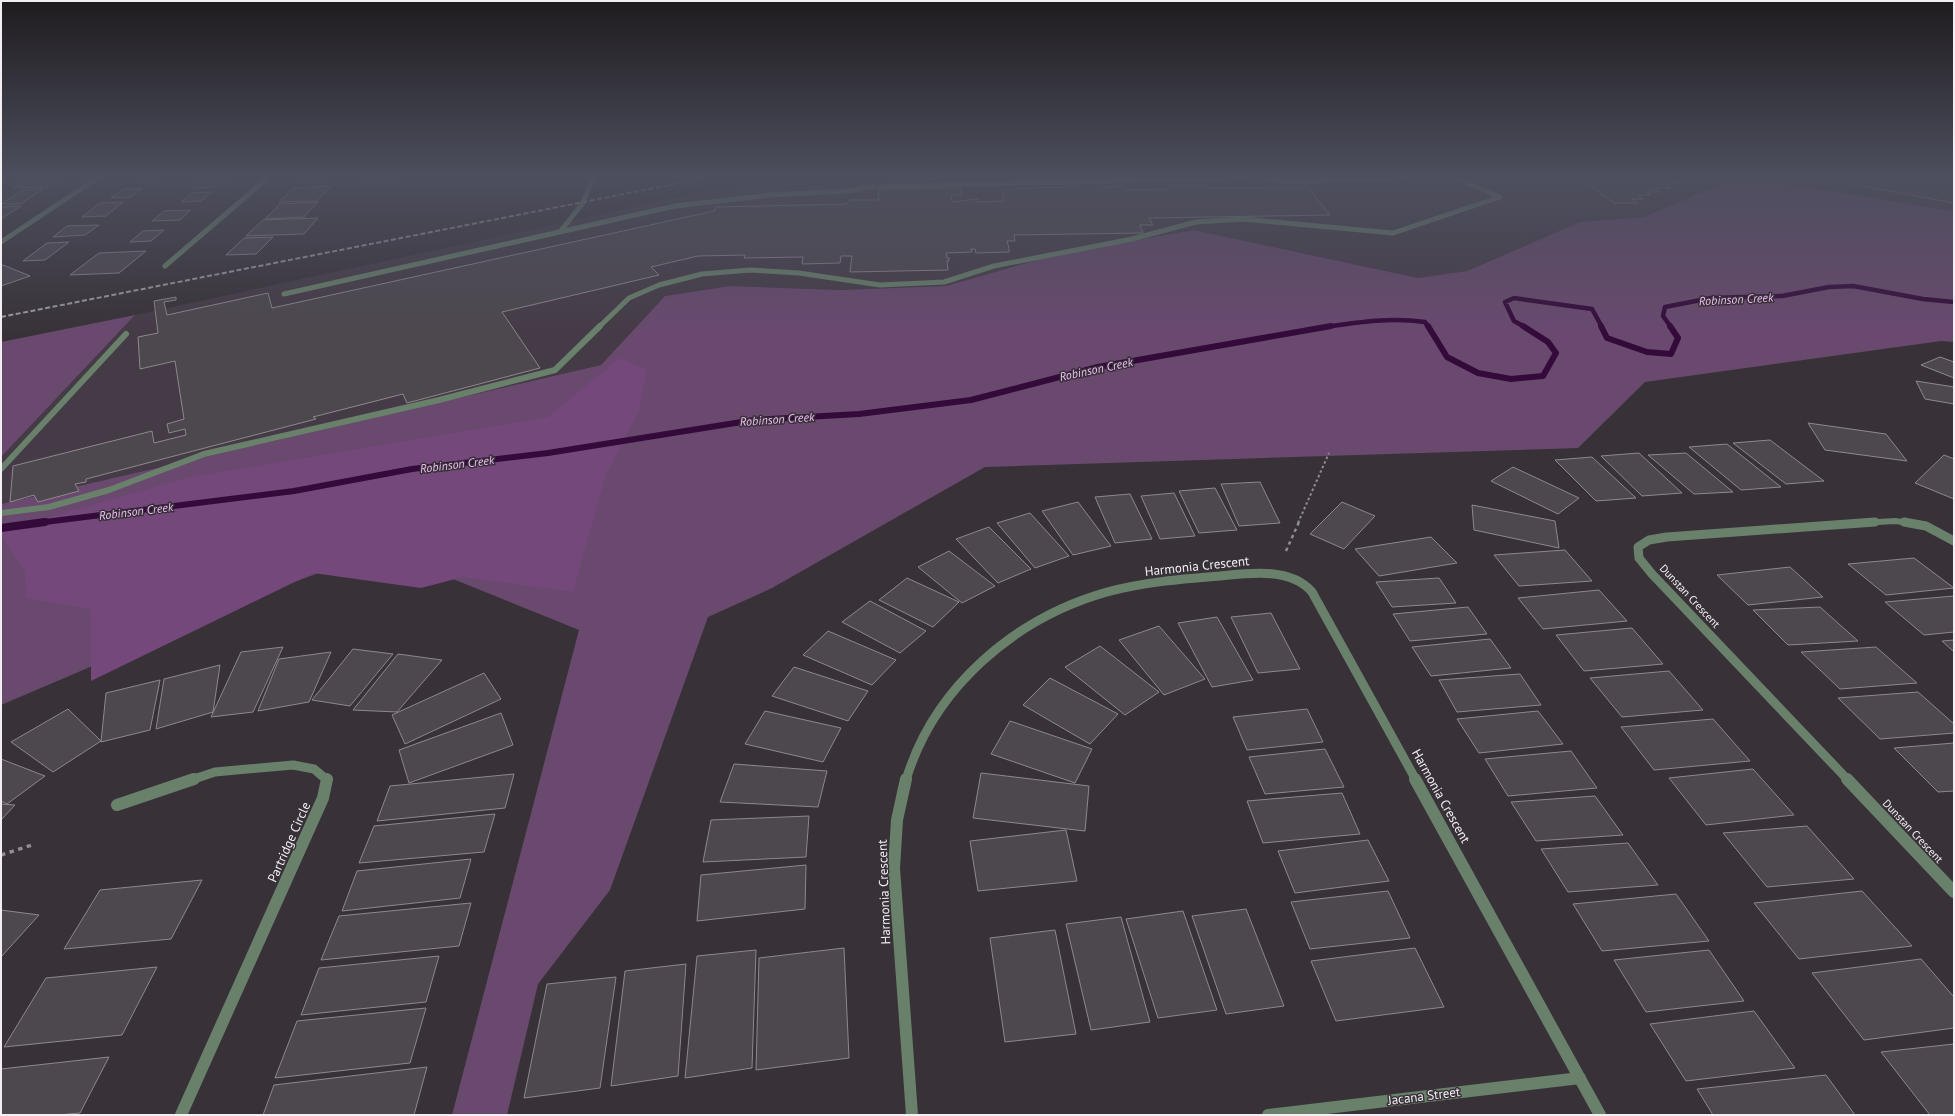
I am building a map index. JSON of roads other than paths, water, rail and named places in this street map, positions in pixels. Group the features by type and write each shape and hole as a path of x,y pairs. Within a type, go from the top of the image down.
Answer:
{"street":[{"path":"1,242 20,229"},
{"path":"165,266 208,229"},
{"path":"284,294 573,229"},
{"path":"1,513 49,507 109,490 204,454 439,400 555,370 629,298 659,285 702,274 750,270 799,273 880,285 944,282 994,266 1132,239 1169,229"},
{"path":"1348,229 1393,233 1405,229"},
{"path":"1,469 126,334"},
{"name":"Dunstan Crescent","path":"1954,541 1926,526 1895,521 1667,537 1650,540 1638,547 1639,558 1652,574 1954,892"},
{"name":"Harmonia Crescent","path":"912,1115 894,868 894,837 908,772 923,739 945,701 971,671 995,650 1063,607 1123,588 1168,580 1253,573 1291,577 1304,583 1314,595 1600,1115"},
{"name":"Partridge Circle","path":"117,805 215,772 236,769 293,765 314,768 327,779 323,798 181,1115"},
{"name":"Jacana Street","path":"1268,1115 1580,1078"}],"waterway":[{"name":"Robinson Creek","path":"1671,327 1663,316 1665,307 1711,298 1782,296 1829,287 1853,286 1923,299 1954,302"},
{"name":"Robinson Creek","path":"1525,327 1514,321 1505,302 1514,298 1592,309 1602,327"},
{"name":"Robinson Creek","path":"1326,327 1363,322 1400,320 1425,322 1428,327"},
{"name":"Robinson Creek","path":"1326,327 1331,326"},
{"name":"Robinson Creek","path":"1428,326 1447,357 1478,373 1511,379 1543,376 1556,353 1548,342 1523,326"},
{"name":"Robinson Creek","path":"1601,326 1607,338 1647,352 1671,354 1678,338 1670,326"},
{"name":"Robinson Creek","path":"45,522 294,491 412,469 548,453 754,420 859,414 971,400 1098,367 1326,327"},
{"name":"Robinson Creek","path":"1,528 45,522"},
{"name":"Robinson Creek","path":"37,523 45,522"}],"railway":[{"path":"1,317 446,229"}]}
